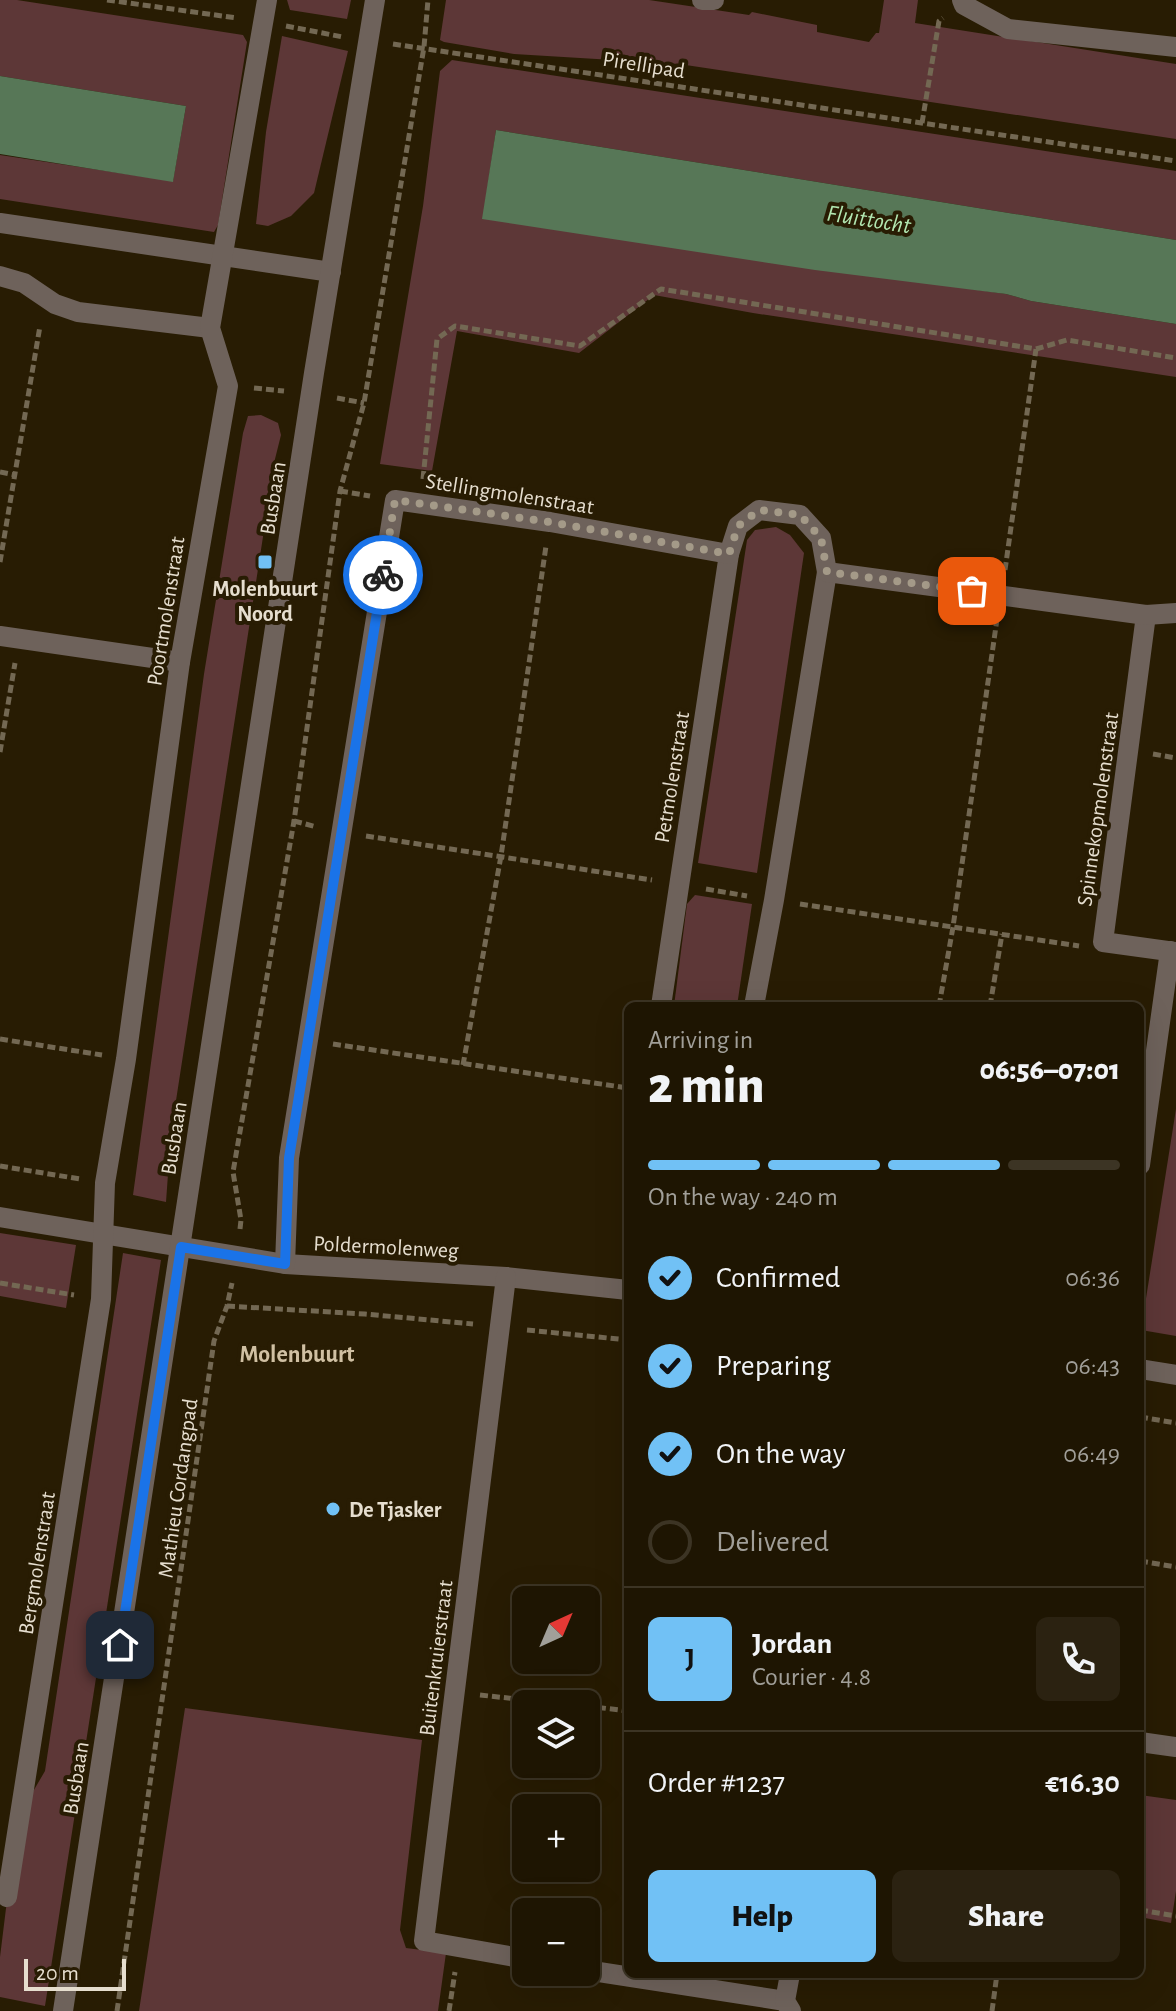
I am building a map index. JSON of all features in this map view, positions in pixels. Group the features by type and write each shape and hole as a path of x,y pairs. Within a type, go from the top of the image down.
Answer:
{"street":[{"name":"Poortmolenstraat","path":"103,1235 105,1183 126,1059 180,662 228,386 210,328 267,0"},
{"name":"Busbaan","path":"63,2011 375,0"},
{"path":"702,0 714,0"},
{"path":"963,2 1008,29 1176,47"},
{"path":"0,223 331,272"},
{"path":"0,276 24,283 78,312 210,328"},
{"name":"Stellingmolenstraat","path":"285,1264 289,1158 395,500 550,522 729,554"},
{"path":"729,554 738,526 759,510 800,515 821,538 827,572 755,1002"},
{"name":"Petmolenstraat","path":"662,1002 729,554"},
{"path":"827,572 1146,615 1176,613"},
{"name":"Spinnekopmolenstraat","path":"1144,1139 1173,952 1103,942 1146,615"},
{"path":"9,637 180,662"},
{"name":"Poldermolenweg","path":"0,1217 285,1264 506,1277 624,1290"},
{"name":"Bergmolenstraat","path":"7,1897 101,1299 103,1235"},
{"name":"Buitenkruierstraat","path":"506,1277 424,1941 512,1957"},
{"path":"1144,1370 1176,1375"},
{"path":"1144,1743 1176,1747"},
{"path":"600,1972 624,1977"},
{"path":"631,1978 788,2006 790,1978"}],"path":[{"name":"Pirellipad","path":"107,0 1176,161"},
{"path":"424,47 428,0"},
{"path":"922,123 939,21 963,2"},
{"name":"Mathieu Cordangpad","path":"117,2011 214,1341 227,1306 237,1256 241,1220 233,1172 294,821 340,491 364,403 424,47"},
{"path":"421,502 437,339 455,326 580,346 661,289 1036,349 1067,340 1176,358"},
{"path":"0,562 45,297"},
{"path":"940,1002 1036,349"},
{"path":"0,472 15,475"},
{"path":"463,1065 501,856 550,522"},
{"path":"0,752 9,637"},
{"path":"991,1002 1002,934"},
{"path":"0,1039 126,1059"},
{"path":"308,1040 624,1087"},
{"path":"0,1166 105,1183"},
{"path":"0,1283 101,1299"},
{"path":"227,1306 365,1314 624,1340"},
{"path":"1144,1418 1176,1423"},
{"path":"1144,1562 1176,1567"},
{"path":"455,1692 512,1698"},
{"path":"600,1708 624,1711"},
{"path":"1144,1911 1176,1916"},
{"path":"449,2011 458,1947"},
{"path":"992,2011 996,1978"}],"shaded area":[{"path":"0,0 17,0 243,35 247,42 218,225 214,232 0,199 0,155 173,181 186,106 0,76"},
{"path":"287,0 351,0 347,19 290,10"},
{"path":"446,0 649,0 749,15 752,12 817,25 817,32 869,42 879,33 884,0 918,0 915,23 1176,64 1176,139 679,64 514,54 444,42 440,40"},
{"path":"282,36 348,51 314,193 291,216 268,226 256,224 266,132"},
{"path":"452,60 1176,171 1176,240 496,130 483,218 1006,294 1031,301 1176,324 1176,377 753,313 654,295 579,353 457,331 432,471 380,464 423,206 440,71"},
{"path":"261,415 278,423 281,435 171,1133 166,1202 133,1195 204,674 243,433 248,416"},
{"path":"776,527 790,535 804,553 757,873 698,863 747,540 755,530"},
{"path":"695,895 752,904 738,1002 675,1002 687,904"},
{"path":"1176,1109 1176,1336 1144,1331 1144,1311"},
{"path":"0,1233 76,1245 66,1308 0,1296"},
{"path":"123,1253 161,1260 45,2006 0,1997 0,1957 17,1819 45,1771"},
{"path":"185,1708 422,1740 400,1930 406,1948 446,1953 438,2011 139,2011"},
{"path":"1144,1796 1176,1800 1176,1891 1171,1923 1144,1918"}],"water":[{"path":"0,76 186,106 173,182 0,154"},
{"name":"Fluittocht","path":"496,130 1176,240 1176,324 1031,301 1006,294 815,270 482,219"}],"way so far":[{"path":"383,575 395,500 550,522 729,554 738,526 759,510 800,515 821,538 827,572 972,591"}],"place":[{"name":"Molenbuurt Noord","path":"265,562"},
{"name":"De Tjasker","path":"333,1509"}],"district":[{"name":"Molenbuurt","path":"297,1354"}],"route":[{"path":"120,1645 181,1247 285,1264 289,1158 383,575"}]}
